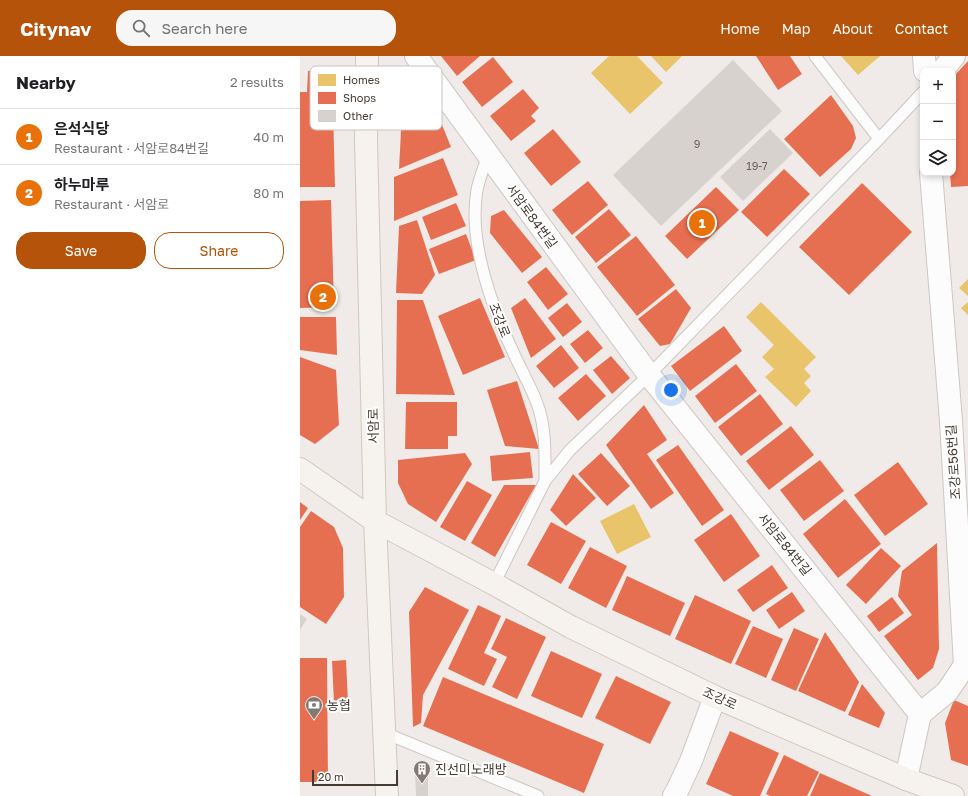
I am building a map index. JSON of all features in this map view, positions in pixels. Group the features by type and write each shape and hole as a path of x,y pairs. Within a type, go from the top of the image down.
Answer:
{"street":[{"name":"서암로","path":"367,56 367,66"},
{"name":"서암로84번길","path":"416,56 423,66"},
{"path":"924,56 925,68"},
{"path":"944,68 954,56"},
{"name":"서암로84번길","path":"442,92 650,375 920,714"},
{"name":"서암로","path":"366,130 375,521 387,796"},
{"name":"조강로56번길","path":"920,714 947,692 965,665 951,429 931,176"},
{"name":"조강로","path":"300,469 375,521 571,627 716,697 906,779 953,796"},
{"path":"674,796 691,762 716,697"},
{"path":"906,779 920,714"}],"lane":[{"path":"815,56 879,139"},
{"path":"650,375 920,95"},
{"name":"조강로","path":"488,156 477,189 474,211 477,241 486,284 539,410 545,440 545,481"},
{"name":"조강로","path":"494,584 545,481 570,450 650,375"},
{"path":"385,733 538,796"}],"building: Homes":[{"path":"609,56 637,56 663,83 630,114 591,73"},
{"path":"651,56 682,56 666,72"},
{"path":"841,56 880,56 858,75"},
{"path":"968,279 968,296 959,288"},
{"path":"761,302 816,357 804,369 811,376 804,383 811,391 796,407 765,377 774,369 762,357 774,345 746,317"},
{"path":"968,302 968,315 961,308"},
{"path":"634,504 651,537 617,554 600,521"}],"building: Shops":[{"path":"441,56 480,56 457,76"},
{"path":"756,56 790,56 802,74 778,90"},
{"path":"493,57 513,82 482,107 462,82"},
{"path":"968,61 968,186 951,187 950,176 956,176 956,74"},
{"path":"308,71 310,71 310,130 334,130 335,187 300,187 300,92 307,92"},
{"path":"523,89 539,108 531,116 536,121 511,141 490,116"},
{"path":"831,95 853,126 856,138 851,149 820,177 784,139"},
{"path":"442,125 451,147 399,169 401,130 442,130"},
{"path":"553,129 581,162 551,186 524,153"},
{"path":"443,158 458,195 394,221 394,177"},
{"path":"784,169 810,194 767,237 741,212"},
{"path":"588,181 608,205 572,235 552,210"},
{"path":"862,183 912,232 849,295 799,247"},
{"path":"716,187 739,210 687,259 665,236"},
{"path":"331,200 334,307 300,308 300,201"},
{"path":"456,203 466,226 431,240 422,217"},
{"path":"609,209 631,235 596,263 575,237"},
{"path":"504,210 542,257 522,273 490,233 491,216"},
{"path":"417,220 435,275 422,294 396,293 399,226"},
{"path":"466,234 476,260 439,274 429,249"},
{"path":"636,236 675,285 637,316 597,267"},
{"path":"546,267 568,294 548,310 527,282"},
{"path":"676,289 691,308 670,344 660,346 638,319"},
{"path":"480,298 505,357 463,375 438,316"},
{"path":"525,298 556,339 531,358 511,308"},
{"path":"397,300 423,300 455,395 396,394"},
{"path":"567,303 582,322 563,337 548,318"},
{"path":"300,317 336,317 337,355 300,350"},
{"path":"724,326 742,351 690,391 671,366"},
{"path":"588,330 603,348 585,363 570,344"},
{"path":"561,345 579,368 554,388 536,366"},
{"path":"611,356 630,378 612,394 593,370"},
{"path":"300,357 336,370 339,425 315,444 300,435"},
{"path":"736,364 757,391 715,423 695,396"},
{"path":"586,374 606,396 578,421 558,398"},
{"path":"517,381 539,449 505,446 487,390"},
{"path":"760,394 783,424 741,456 718,427"},
{"path":"406,402 457,402 457,436 448,436 448,449 405,449"},
{"path":"644,405 667,440 647,454 674,493 651,509 606,445"},
{"path":"791,426 814,455 769,490 746,461"},
{"path":"678,445 724,510 702,526 656,460"},
{"path":"530,452 533,478 492,481 490,456"},
{"path":"465,453 472,464 436,522 408,504 398,483 398,460"},
{"path":"601,453 630,486 607,506 578,474"},
{"path":"820,460 844,491 804,521 780,490"},
{"path":"898,462 928,504 885,536 854,495"},
{"path":"573,474 596,498 566,526 550,510"},
{"path":"467,481 492,495 465,541 440,527"},
{"path":"504,485 536,485 495,557 471,543"},
{"path":"845,499 881,544 838,578 803,534"},
{"path":"300,502 308,508 300,520"},
{"path":"311,511 334,527 343,548 344,597 326,624 300,607 300,527"},
{"path":"731,514 760,556 724,582 694,540"},
{"path":"551,522 586,541 561,584 527,565"},
{"path":"937,543 939,649 933,668 918,680 884,636 912,615 898,596 902,571"},
{"path":"590,547 627,566 606,608 568,588"},
{"path":"881,548 901,566 866,604 846,585"},
{"path":"772,565 788,588 753,612 737,590"},
{"path":"627,576 685,603 670,636 612,610"},
{"path":"425,587 469,610 423,695 421,723 413,727 409,612"},
{"path":"792,592 805,611 779,629 766,610"},
{"path":"695,595 751,621 731,664 675,639"},
{"path":"892,597 904,613 879,632 867,616"},
{"path":"478,605 501,616 484,653 497,659 484,686 448,669"},
{"path":"506,618 546,637 517,699 492,687 507,657 491,649"},
{"path":"753,626 783,639 766,678 735,664"},
{"path":"794,628 819,639 796,691 771,680"},
{"path":"825,632 859,682 845,712 798,691"},
{"path":"551,651 602,674 582,718 531,696"},
{"name":"농협","path":"300,658 327,658 328,782 300,782"},
{"path":"346,660 348,703 334,703 332,661"},
{"path":"616,676 671,702 650,744 595,718"},
{"path":"443,677 604,744 584,793 423,726"},
{"path":"862,684 885,713 879,728 848,715"},
{"path":"954,700 968,706 968,766 951,760 945,723"},
{"path":"730,731 779,753 760,796 733,796 706,784"},
{"path":"784,755 819,772 807,796 770,796 766,794"},
{"path":"820,773 872,796 810,796"}],"building: Other":[{"path":"733,60 782,111 661,226 613,175"},
{"path":"770,129 793,153 743,201 720,177"},
{"path":"300,614 307,619 300,630"},
{"name":"진선미노래방","path":"428,771 428,796 416,796 415,772"}],"place":[{"name":"은석식당","path":"702,223"},
{"name":"하누마루","path":"323,297"},
{"name":"농협","path":"314,720"},
{"name":"진선미노래방","path":"422,784"}]}
